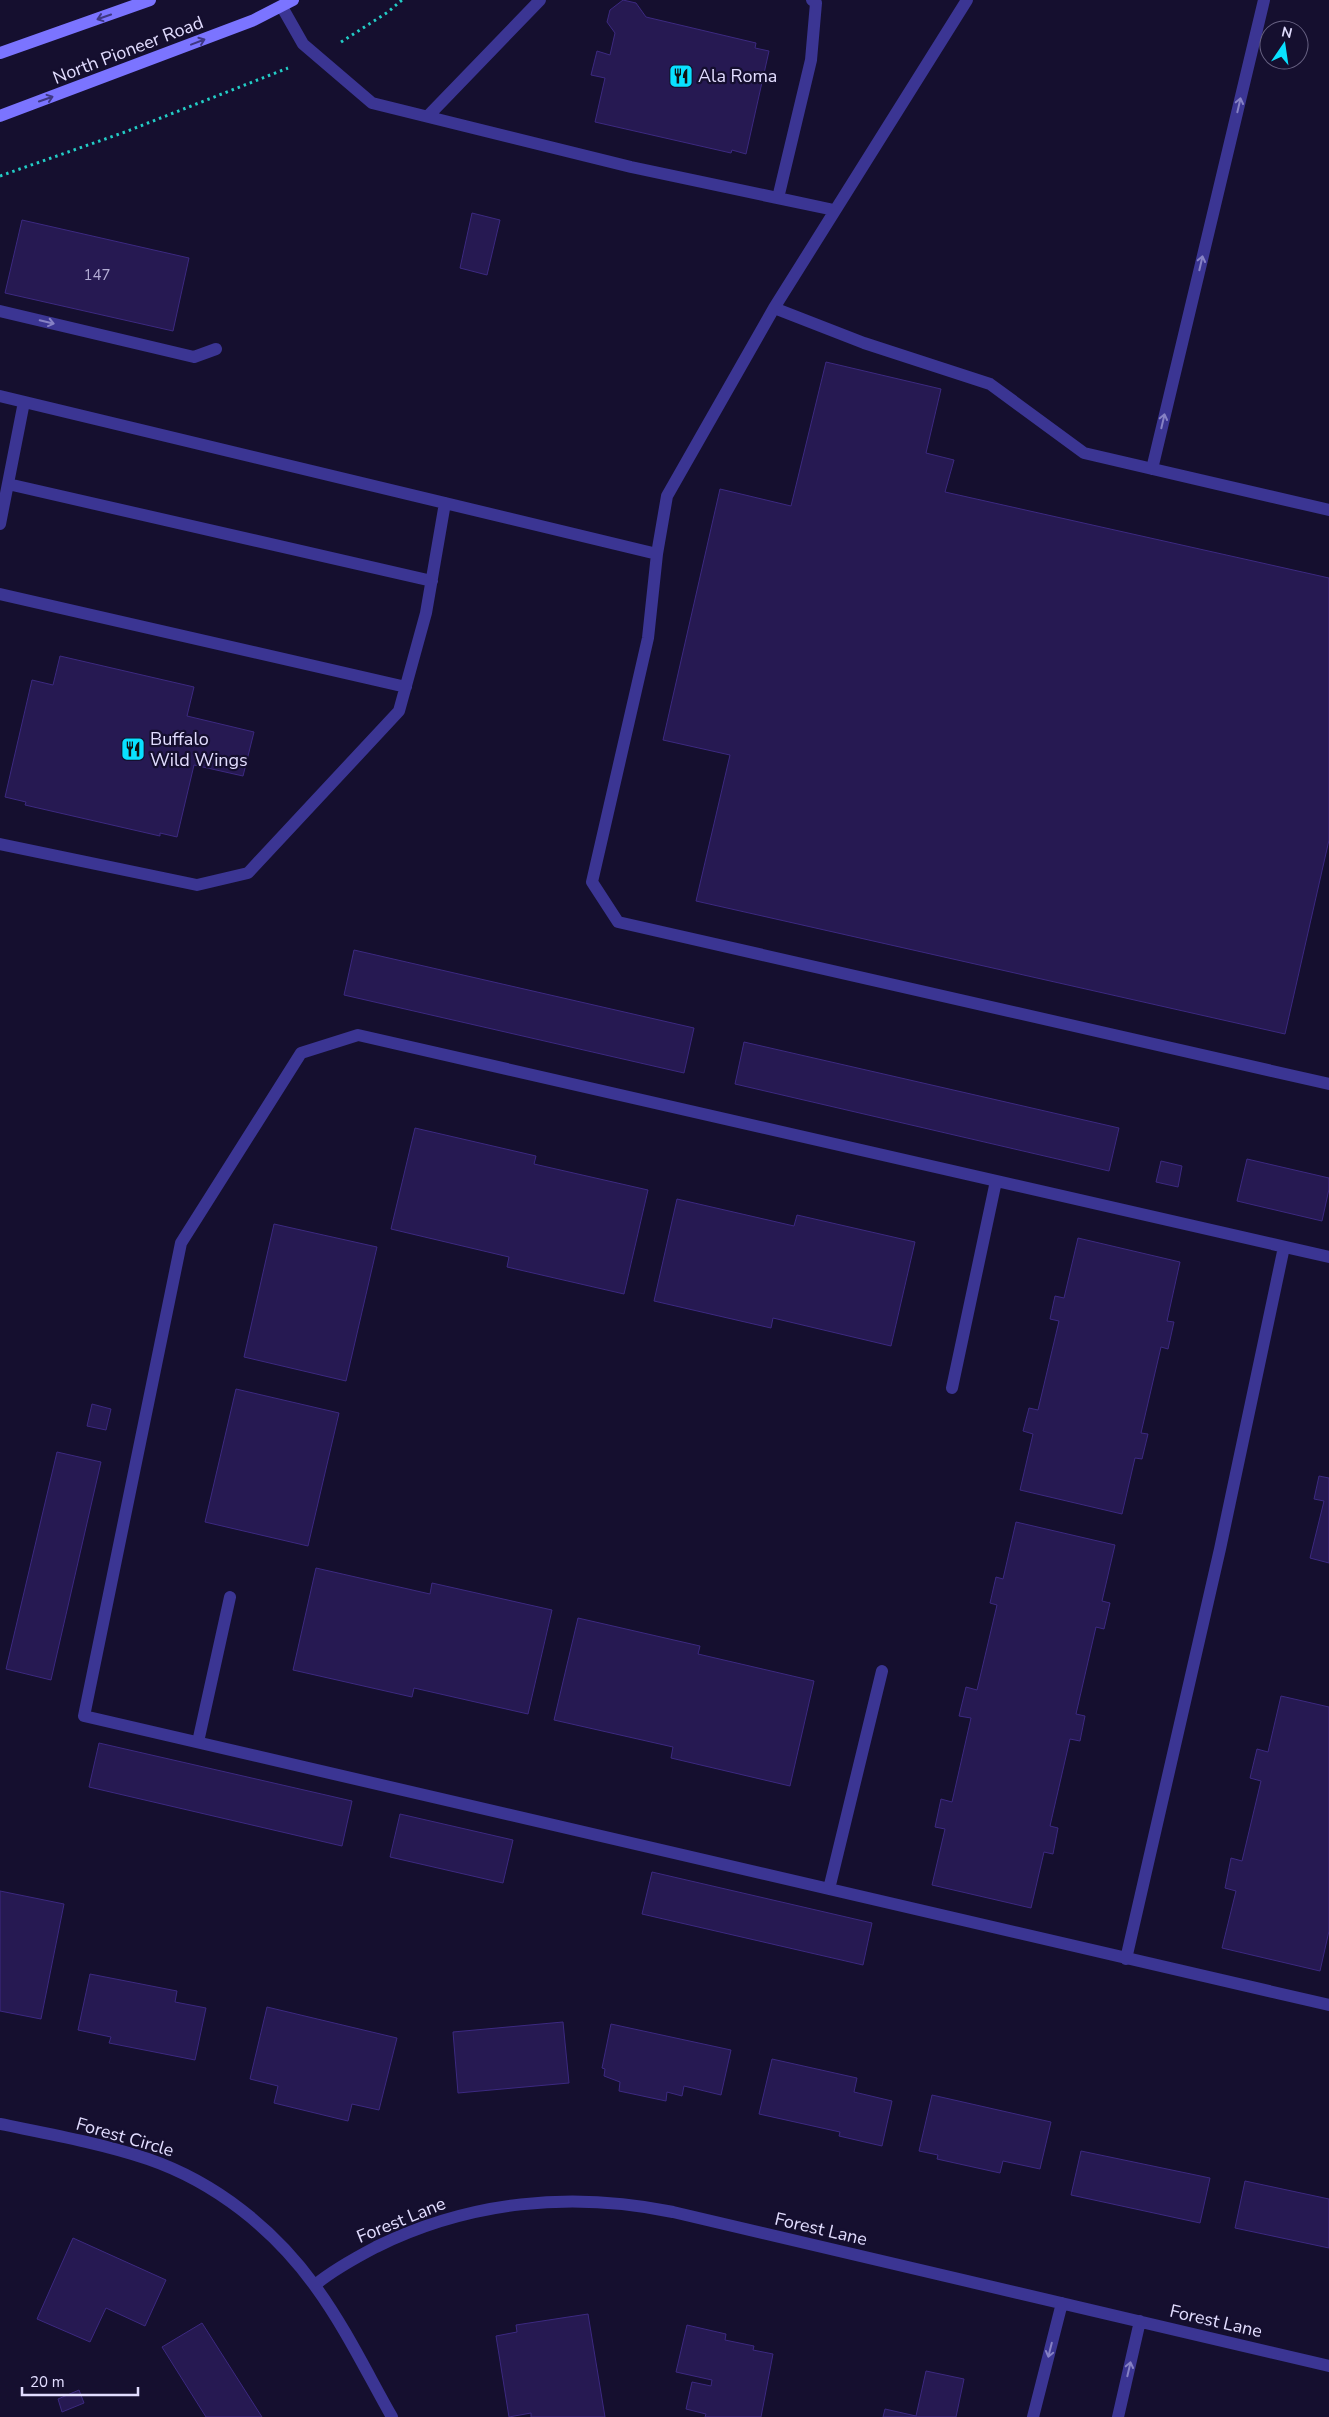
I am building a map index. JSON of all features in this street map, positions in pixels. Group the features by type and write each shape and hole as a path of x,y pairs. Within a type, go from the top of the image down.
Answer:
{"main road":[{"path":"0,53 150,0"},
{"name":"North Pioneer Road","path":"0,116 226,31 282,7 293,0"}],"street":[{"path":"428,116 540,0"},
{"path":"778,198 811,60 816,3 812,0"},
{"path":"967,0 774,308 667,496 657,554 648,638 592,882 618,922 1329,1084"},
{"path":"1152,469 1264,0"},
{"path":"282,7 304,44 372,103 631,167 834,210"},
{"path":"774,308 864,344 990,384 1084,453 1329,510"},
{"path":"0,311 194,357 216,349"},
{"path":"0,396 657,554"},
{"path":"0,524 24,402"},
{"path":"8,484 432,581"},
{"path":"0,844 197,886 248,873 398,711 426,613 445,503"},
{"path":"0,594 406,687"},
{"path":"1329,1257 358,1035 301,1053 181,1243 84,1716 1329,2005"},
{"path":"952,1388 996,1181"},
{"path":"1126,1958 1218,1559 1284,1246"},
{"path":"198,1742 230,1597"},
{"path":"829,1889 882,1671"},
{"name":"Forest Circle","path":"0,2124 114,2148 150,2159 184,2174 246,2214 283,2248 315,2286 329,2306 392,2417"},
{"name":"Forest Lane","path":"315,2286 361,2255 431,2224 490,2208 566,2200 612,2202 650,2208 1329,2366"},
{"path":"1033,2417 1062,2303"},
{"path":"1118,2417 1140,2321"}],"path":[{"path":"0,176 125,132 318,56 388,12 402,0"}],"building":[{"name":"Ala Roma","path":"623,0 636,3 646,17 756,43 755,48 769,51 746,154 732,150 731,153 595,122 605,78 591,75 597,51 610,55 615,33 607,22 610,10"},
{"path":"472,213 500,220 487,275 460,268"},
{"path":"22,220 189,258 173,331 5,293"},
{"path":"826,362 941,389 926,453 954,460 945,492 1329,578 1329,840 1285,1034 696,901 730,755 663,740 720,489 791,506"},
{"name":"Buffalo Wild Wings","path":"60,656 194,687 187,716 254,732 243,776 194,765 177,837 160,833 160,836 25,805 26,802 5,797 32,680 53,685"},
{"path":"354,950 694,1028 684,1073 344,995"},
{"path":"744,1042 1119,1128 1109,1171 735,1084"},
{"path":"415,1128 536,1156 534,1164 648,1190 624,1294 507,1267 509,1257 391,1229"},
{"path":"1247,1159 1329,1178 1329,1189 1322,1221 1237,1201"},
{"path":"1161,1161 1182,1166 1178,1187 1156,1182"},
{"path":"677,1199 794,1226 797,1215 915,1242 891,1346 773,1318 771,1328 654,1301"},
{"path":"274,1224 377,1247 346,1381 244,1357"},
{"path":"1078,1238 1180,1262 1167,1321 1174,1322 1168,1349 1161,1347 1141,1433 1148,1434 1142,1459 1135,1458 1122,1514 1020,1490 1033,1434 1023,1431 1029,1408 1038,1410 1059,1321 1050,1319 1055,1296 1064,1298"},
{"path":"236,1389 339,1413 308,1546 205,1522"},
{"path":"92,1404 111,1409 106,1430 87,1426"},
{"path":"57,1452 101,1462 51,1680 6,1669"},
{"path":"1319,1476 1329,1478 1329,1563 1310,1558 1324,1501 1314,1499"},
{"path":"1016,1522 1115,1545 1102,1601 1110,1603 1104,1629 1096,1627 1076,1714 1085,1716 1080,1741 1070,1739 1050,1826 1058,1828 1053,1854 1044,1852 1031,1908 932,1885 945,1829 935,1827 941,1799 952,1802 971,1718 959,1716 966,1687 977,1690 997,1605 990,1603 996,1577 1003,1579"},
{"path":"316,1568 430,1594 432,1583 552,1610 528,1714 414,1688 412,1697 293,1670"},
{"path":"578,1618 700,1646 698,1654 814,1681 790,1786 671,1758 673,1747 554,1720"},
{"path":"1281,1696 1329,1707 1329,1931 1320,1971 1222,1948 1236,1891 1225,1888 1231,1858 1242,1861 1261,1781 1250,1778 1257,1749 1268,1752"},
{"path":"99,1743 352,1801 342,1846 89,1787"},
{"path":"400,1814 513,1840 503,1883 390,1857"},
{"path":"652,1872 872,1923 863,1965 642,1914"},
{"path":"0,1891 64,1904 41,2019 0,2011"},
{"path":"90,1974 177,1991 175,2002 206,2008 195,2060 109,2043 111,2037 78,2030"},
{"path":"267,2007 397,2038 379,2110 352,2104 348,2121 274,2103 278,2086 250,2079"},
{"path":"563,2022 569,2083 458,2093 453,2032"},
{"path":"611,2024 731,2050 721,2095 684,2086 682,2096 667,2092 666,2101 619,2091 620,2082 604,2076 605,2069 602,2068"},
{"path":"772,2059 857,2078 854,2092 892,2101 882,2146 839,2136 840,2132 759,2114"},
{"path":"932,2095 1051,2122 1040,2169 1003,2161 1000,2173 937,2159 938,2155 919,2151"},
{"path":"1081,2151 1210,2178 1200,2223 1071,2195"},
{"path":"1245,2181 1329,2199 1329,2248 1235,2228"},
{"path":"73,2238 166,2280 145,2326 106,2308 90,2342 37,2319"},
{"path":"588,2314 605,2417 531,2417 531,2413 509,2417 496,2336 517,2332 516,2325"},
{"path":"202,2323 262,2417 206,2417 162,2347"},
{"path":"687,2325 726,2334 725,2340 754,2346 753,2350 773,2354 761,2417 705,2417 706,2414 686,2409 692,2382 711,2386 712,2380 676,2372"},
{"path":"926,2371 964,2379 956,2417 883,2417 885,2409 916,2416"},
{"path":"79,2390 84,2403 62,2412 58,2399"}],"place":[{"name":"Ala Roma","path":"681,76"},
{"name":"Buffalo Wild Wings","path":"133,749"}]}
